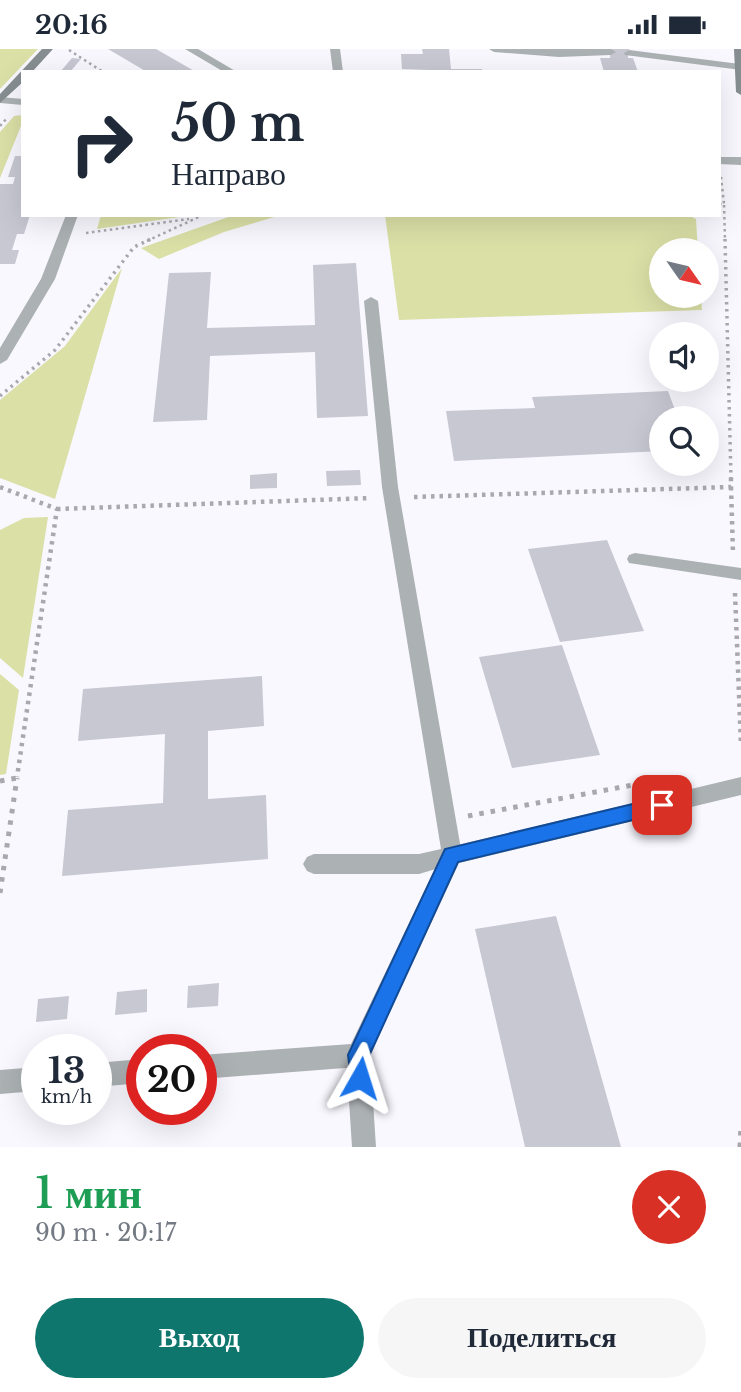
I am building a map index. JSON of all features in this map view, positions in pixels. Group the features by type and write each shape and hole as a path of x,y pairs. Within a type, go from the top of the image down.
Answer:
{"main road":[{"path":"28,70 48,49"},
{"path":"739,49 741,92"},
{"path":"0,100 21,78"}],"street":[{"path":"190,49 228,70"},
{"path":"335,49 338,70"},
{"path":"494,49 559,54 611,53"},
{"path":"629,53 740,67"},
{"path":"0,100 21,102"},
{"path":"721,160 741,161"},
{"path":"0,360 48,279 71,217"},
{"path":"364,1147 358,1055 452,855 392,497 371,301"},
{"path":"635,559 737,573"},
{"path":"314,864 419,865 741,786"},
{"path":"217,1066 358,1055"},
{"path":"0,1082 21,1080"}],"path":[{"path":"69,50 100,70"},
{"path":"721,177 741,745"},
{"path":"0,396 55,351 134,247 198,217"},
{"path":"65,236 193,219"},
{"path":"0,487 57,509 731,487"},
{"path":"0,893 57,509"},
{"path":"0,781 17,778"},
{"path":"460,818 647,782"},
{"path":"740,1147 741,1124"}],"green space":[{"path":"0,49 38,49 0,89"},
{"path":"21,115 21,126 0,178 0,132 14,116"},
{"path":"100,217 179,217 97,229"},
{"path":"228,217 274,217 224,232 159,259 141,248"},
{"path":"385,217 692,217 696,219 697,238 649,238 649,308 702,310 399,320"},
{"path":"122,268 55,499 0,478 0,400 65,346"},
{"path":"48,517 23,678 0,658 0,530 24,518"},
{"path":"0,674 19,690 6,774 0,775"}],"building":[{"path":"108,49 156,49 193,70 144,70"},
{"path":"422,49 449,49 451,69 482,70 402,69 401,54 423,54"},
{"path":"611,49 629,49 628,58 633,58 637,70 603,70 600,58 610,58"},
{"path":"72,58 81,59 72,70 62,70"},
{"path":"15,156 21,156 21,217 29,217 24,234 17,234 12,250 19,250 15,264 0,264 0,184 13,184 15,177 8,177"},
{"path":"356,263 368,416 317,418 315,352 210,356 207,420 153,422 169,273 211,272 207,328 315,325 313,265"},
{"path":"668,392 674,406 649,406 649,452 454,461 446,411 535,408 532,397"},
{"path":"360,470 361,485 327,486 326,471"},
{"path":"277,473 277,488 250,489 250,475"},
{"path":"607,540 644,631 560,642 528,549"},
{"path":"562,645 600,755 512,768 479,657"},
{"path":"262,676 264,726 208,731 208,799 266,795 268,859 62,876 68,810 163,803 165,734 78,741 83,689"},
{"path":"556,916 621,1147 525,1147 475,929"},
{"path":"219,983 218,1006 187,1008 188,986"},
{"path":"147,989 147,1012 115,1015 117,992"},
{"path":"69,996 67,1019 36,1022 38,999"}],"route":[{"path":"360,1078 358,1055 452,855 662,805"}]}
